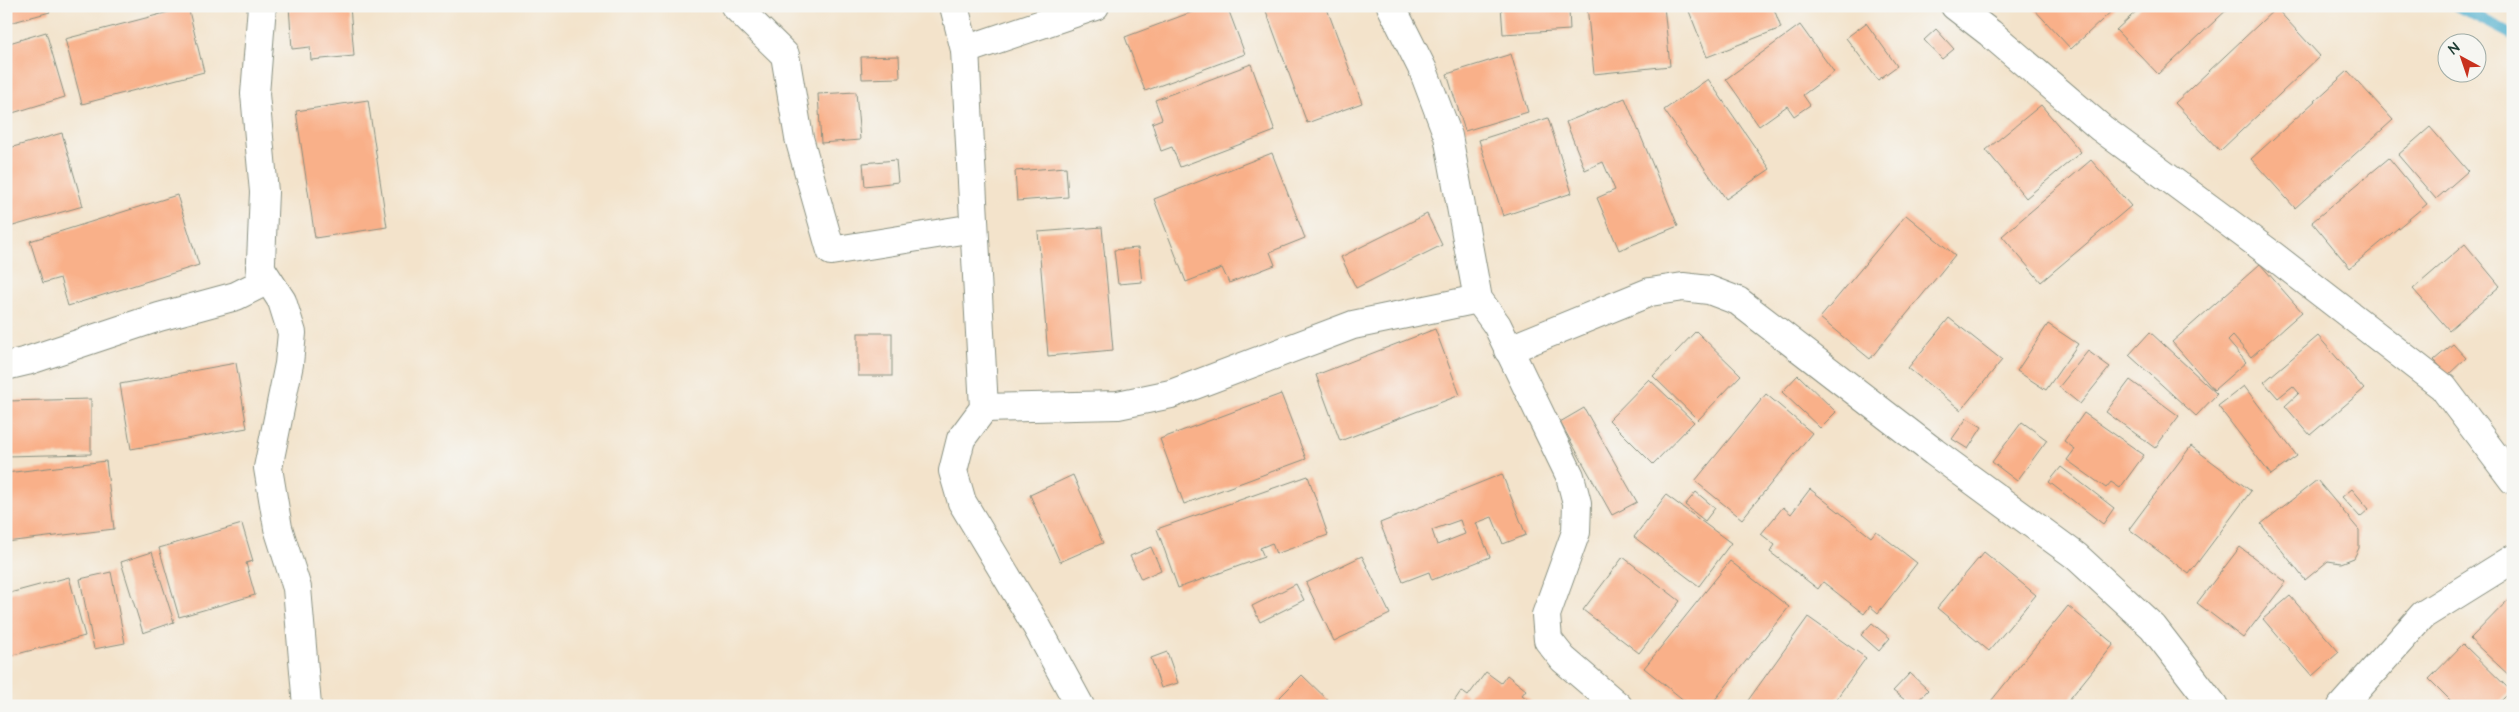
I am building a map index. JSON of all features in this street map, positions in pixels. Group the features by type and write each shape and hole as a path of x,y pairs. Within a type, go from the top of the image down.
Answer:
{"street":[{"path":"6,366 27,362 160,317 236,296 260,284 264,192 255,94 262,6"},
{"path":"735,6 785,55 799,138 831,251 974,228"},
{"path":"954,6 965,50 984,408 961,439 954,471 962,502 1037,627 1080,706"},
{"path":"965,50 1095,6"},
{"path":"1391,6 1423,70 1448,136 1478,299 1497,325 1570,476 1577,503 1576,532 1546,615 1548,640 1563,659 1618,706"},
{"path":"1955,6 1990,33 2101,128 2271,254 2443,387 2513,480"},
{"path":"260,267 282,301 292,333 289,364 268,468 278,528 296,588 307,706"},
{"path":"1508,350 1650,292 1692,288 1709,290 1738,301 1934,452 2076,556 2153,627 2214,706"},
{"path":"984,408 1118,405 1171,394 1353,325 1478,299"},
{"path":"2342,706 2423,615 2513,558"}],"building":[{"path":"6,6 48,6 50,12 6,24"},
{"path":"289,6 350,6 354,56 311,60 310,47 292,49"},
{"path":"1208,6 1227,6 1245,54 1145,91 1125,37"},
{"path":"1279,6 1326,6 1362,103 1307,123 1266,11"},
{"path":"1501,6 1557,6 1557,10 1569,10 1570,30 1503,34"},
{"path":"1587,6 1664,6 1670,66 1594,74"},
{"path":"1687,6 1773,6 1781,28 1707,57"},
{"path":"2031,6 2117,6 2071,49"},
{"path":"2142,6 2231,6 2158,74 2116,30"},
{"path":"188,7 204,72 82,104 65,39"},
{"path":"2276,8 2320,56 2220,151 2175,103"},
{"path":"1866,23 1897,66 1878,80 1846,38"},
{"path":"1800,25 1834,72 1803,95 1810,105 1794,116 1787,106 1759,126 1726,79"},
{"path":"1936,29 1954,49 1942,59 1924,40"},
{"path":"46,32 65,97 6,115 6,44"},
{"path":"1511,54 1528,112 1465,131 1447,74"},
{"path":"899,56 900,78 862,79 861,57"},
{"path":"1251,64 1275,131 1180,167 1172,147 1161,151 1152,123 1162,119 1155,100"},
{"path":"2348,71 2393,120 2295,208 2251,159"},
{"path":"1708,79 1770,169 1726,199 1664,110"},
{"path":"856,92 860,140 821,143 818,94"},
{"path":"1625,98 1678,226 1619,250 1597,198 1615,190 1603,162 1585,170 1566,122"},
{"path":"368,100 387,227 315,238 296,111"},
{"path":"2041,105 2081,152 2026,198 1986,150"},
{"path":"1548,118 1572,193 1503,216 1479,140"},
{"path":"2430,127 2468,171 2436,199 2398,155"},
{"path":"62,133 83,206 6,228 6,149"},
{"path":"1272,153 1305,238 1270,252 1275,265 1229,283 1222,268 1186,282 1154,199"},
{"path":"2389,158 2427,204 2350,268 2312,222"},
{"path":"896,160 898,182 865,186 863,163"},
{"path":"2091,160 2131,206 2041,282 2002,236"},
{"path":"1066,167 1068,197 1017,201 1015,171"},
{"path":"177,195 199,265 68,306 60,278 43,283 30,241"},
{"path":"1427,214 1442,245 1356,288 1341,257"},
{"path":"1906,215 1955,255 1870,359 1820,318"},
{"path":"1102,227 1113,350 1048,356 1038,232"},
{"path":"2465,244 2500,286 2449,330 2413,289"},
{"path":"1138,248 1142,282 1118,284 1114,250"},
{"path":"2260,264 2302,312 2251,357 2233,336 2228,341 2246,362 2214,390 2172,342"},
{"path":"1949,318 2002,360 1961,410 1908,368"},
{"path":"2048,324 2078,344 2046,390 2017,371"},
{"path":"1435,329 1460,395 1340,441 1316,375"},
{"path":"1696,331 1741,375 1698,420 1653,376"},
{"path":"2150,332 2217,394 2196,416 2129,355"},
{"path":"858,333 892,333 892,376 858,376"},
{"path":"2318,336 2364,389 2310,435 2285,406 2299,393 2293,386 2278,398 2264,382"},
{"path":"2453,344 2466,358 2448,375 2434,360"},
{"path":"2088,351 2110,367 2080,404 2059,387"},
{"path":"236,363 247,428 131,449 120,384"},
{"path":"1798,375 1836,412 1820,428 1782,392"},
{"path":"1649,379 1694,422 1653,464 1609,420"},
{"path":"2130,380 2179,416 2155,448 2106,412"},
{"path":"2244,386 2297,456 2271,475 2218,406"},
{"path":"1281,394 1306,459 1184,504 1160,439"},
{"path":"1766,394 1812,433 1742,519 1695,481"},
{"path":"91,399 91,454 6,456 6,401"},
{"path":"1584,408 1637,502 1612,515 1560,422"},
{"path":"2084,413 2144,455 2120,488 2111,482 2106,488 2067,460 2075,449 2064,441"},
{"path":"1967,418 1982,427 1968,449 1952,439"},
{"path":"2022,422 2047,440 2017,481 1992,462"},
{"path":"2191,446 2251,491 2189,574 2129,529"},
{"path":"106,461 114,529 6,542 6,473"},
{"path":"2061,467 2114,508 2103,524 2049,482"},
{"path":"1502,474 1526,535 1503,544 1492,517 1476,523 1490,557 1432,580 1429,572 1403,582 1380,523","holes":["1460,520 1465,534 1437,545 1432,530"]},
{"path":"1073,475 1103,543 1060,562 1030,495"},
{"path":"1308,476 1328,535 1276,554 1272,543 1260,548 1264,557 1178,588 1157,529"},
{"path":"2317,480 2359,530 2359,548 2354,558 2341,563 2328,561 2305,580 2261,524"},
{"path":"1810,489 1871,537 1876,531 1917,563 1878,613 1870,606 1864,614 1823,582 1818,589 1770,552 1775,545 1761,534 1783,507 1791,514"},
{"path":"2352,489 2369,509 2360,517 2342,497"},
{"path":"1696,492 1715,508 1705,521 1685,505"},
{"path":"1666,495 1731,543 1699,586 1634,537"},
{"path":"242,524 253,561 246,563 255,595 179,617 159,548"},
{"path":"1151,547 1161,570 1141,579 1130,556"},
{"path":"2240,547 2286,582 2243,638 2197,603"},
{"path":"152,552 174,622 143,633 121,562"},
{"path":"1984,552 2036,595 1989,651 1937,608"},
{"path":"1362,556 1390,614 1334,641 1306,583"},
{"path":"1623,557 1680,601 1639,653 1583,610"},
{"path":"1730,561 1789,607 1710,706 1691,706 1644,668"},
{"path":"111,572 125,643 94,649 80,579"},
{"path":"69,577 85,636 6,657 6,594"},
{"path":"1296,584 1304,600 1260,622 1252,606"},
{"path":"2513,595 2513,679 2470,639"},
{"path":"2290,596 2339,652 2312,676 2263,619"},
{"path":"2068,606 2114,644 2064,706 1987,706"},
{"path":"1808,617 1866,658 1831,706 1744,706"},
{"path":"1872,623 1890,638 1879,651 1861,635"},
{"path":"2463,644 2511,691 2496,706 2456,706 2429,679"},
{"path":"1167,652 1178,683 1161,688 1151,658"},
{"path":"1486,672 1501,683 1507,675 1526,690 1522,695 1537,706 1451,706 1461,691 1468,696"},
{"path":"1910,673 1928,690 1913,706 1893,691"},
{"path":"1302,675 1334,706 1271,706"}],"waterway":[{"path":"2457,6 2513,35"}]}
